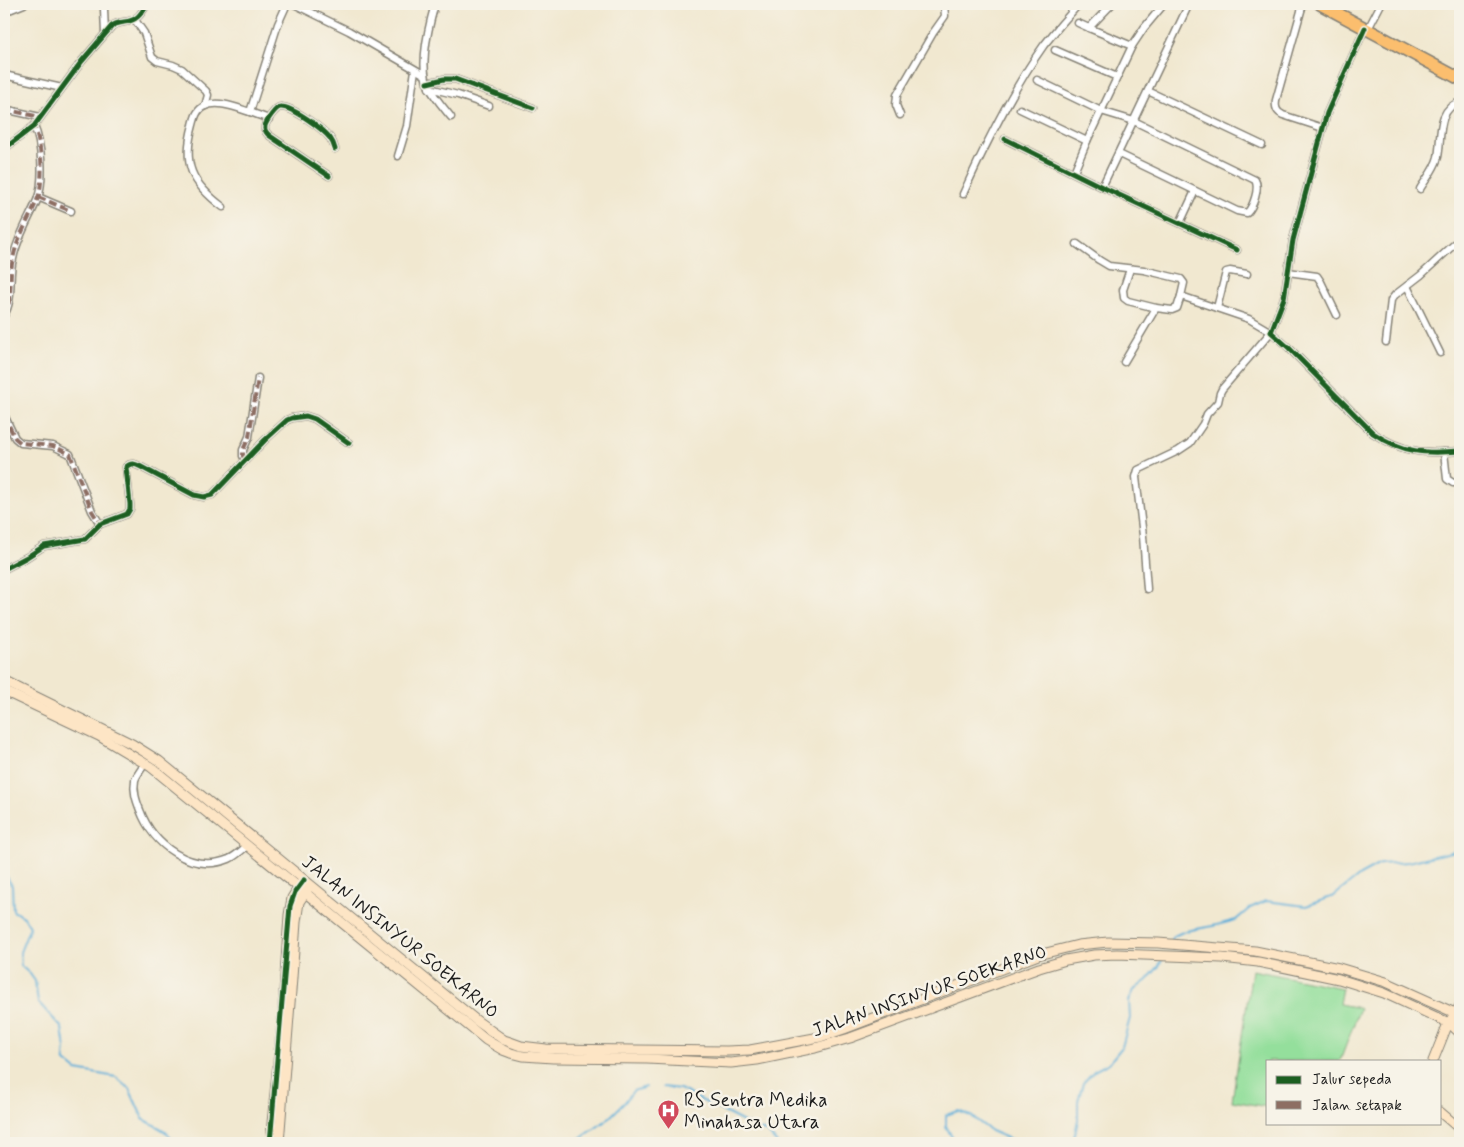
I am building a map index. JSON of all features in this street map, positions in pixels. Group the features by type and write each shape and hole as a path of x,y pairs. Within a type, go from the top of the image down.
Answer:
{"highway":[{"path":"1321,4 1460,79"}],"main road":[{"name":"JALAN INSINYUR SOEKARNO","path":"4,681 132,744 158,761 474,1031 502,1050 523,1056 731,1063 744,1061 815,1048 850,1038 1039,968 1066,960 1094,955 1156,954 1222,958 1258,962 1339,979 1384,993 1449,1023 1460,1033"},
{"name":"JALAN INSINYUR SOEKARNO","path":"4,691 99,736 145,763 477,1022 504,1040 521,1046 546,1049 750,1050 820,1037 1038,955 1078,945 1108,942 1158,943 1255,951 1339,968 1386,982 1458,1013"},
{"path":"270,1143 281,1033 289,915 292,898 304,886"},
{"path":"279,1143 296,922 304,886"},
{"path":"1178,945 1178,956"},
{"path":"1433,1060 1449,1023 1458,1013"},
{"path":"700,1051 700,1062"},
{"path":"1442,1114 1460,1129"}],"street":[{"path":"4,12 24,4"},
{"path":"105,4 105,34"},
{"path":"4,149 34,126 82,61 105,34 116,23 135,20 147,4"},
{"path":"250,112 278,24 288,4"},
{"path":"294,4 349,30 425,75"},
{"path":"435,4 427,46 425,75 428,85 451,118"},
{"path":"900,115 896,105 897,95 945,16 944,4"},
{"path":"963,194 1001,117 1023,78 1044,45 1079,4"},
{"path":"1090,28 1112,4"},
{"path":"1074,172 1132,46 1164,4"},
{"path":"1102,187 1189,4"},
{"path":"1303,4 1276,100 1276,109 1279,114 1323,128"},
{"path":"1146,589 1143,536 1136,477 1138,470 1178,451 1190,443 1218,402 1222,388 1271,332 1282,303 1293,240 1330,105 1381,4"},
{"path":"135,20 144,33 150,54 155,60 173,65 182,70 206,91 208,95 205,106"},
{"path":"1078,23 1132,46"},
{"path":"1055,50 1117,77"},
{"path":"398,156 407,126 415,70"},
{"path":"4,75 62,88"},
{"path":"428,85 449,78 456,79 533,108"},
{"path":"1037,80 1101,111 1134,121 1256,181 1250,210 1247,214 1237,212 1119,154"},
{"path":"428,85 489,106"},
{"path":"1148,91 1262,146"},
{"path":"1420,188 1436,164 1442,122 1446,111 1450,106 1460,102"},
{"path":"223,207 202,190 194,177 189,162 189,142 195,116 205,106 218,104 270,119"},
{"path":"328,176 270,136 264,127 273,111 279,106 294,111 329,136 335,149"},
{"path":"4,109 40,117"},
{"path":"1020,109 1087,141"},
{"path":"4,315 9,304 13,256 38,197 41,151 34,126"},
{"path":"1005,139 1237,250"},
{"path":"1180,223 1195,191"},
{"path":"38,197 71,211"},
{"path":"1386,342 1391,300 1460,240"},
{"path":"1077,244 1106,264 1181,279 1184,287 1176,309 1156,308 1125,300 1123,290 1130,269"},
{"path":"1217,308 1226,272 1247,274"},
{"path":"1288,272 1317,276 1322,282 1337,315"},
{"path":"1407,286 1440,353"},
{"path":"1181,296 1249,318 1271,332 1290,348 1373,433 1400,448 1420,451 1460,451"},
{"path":"1124,362 1156,308"},
{"path":"245,460 242,450 249,437 258,378"},
{"path":"4,415 14,438 21,443 53,446 70,454 92,511 100,524"},
{"path":"4,569 20,562 44,546 85,539 100,524 127,514 130,509 126,467 130,464 135,464 194,495 204,497 212,495 287,420 298,416 315,419 348,443"},
{"path":"1444,452 1447,479 1453,483 1460,484"},
{"path":"145,763 136,777 134,790 136,800 149,829 164,846 192,861 209,863 228,859 248,845"}],"green space":[{"path":"1252,970 1342,988 1339,1004 1360,1008 1340,1060 1266,1060 1266,1107 1232,1101"}],"waterway":[{"path":"1171,941 1174,936 1185,931 1236,920 1250,908 1266,901 1306,906 1334,896 1360,875 1380,864 1408,862 1460,850"},
{"path":"4,872 12,886 13,911 24,917 30,927 20,952 21,966 35,981 38,1002 62,1028 65,1061 76,1070 116,1077 129,1088 143,1119 167,1133 176,1143"},
{"path":"1068,1143 1074,1138 1078,1120 1078,1101 1083,1083 1094,1071 1109,1063 1122,1047 1130,1018 1129,1001 1134,990 1147,980 1159,966 1162,959"},
{"path":"574,1143 607,1120 633,1091 646,1087"},
{"path":"663,1087 680,1089 753,1127 767,1132 777,1143"},
{"path":"955,1143 946,1126 946,1115 958,1111 971,1116 991,1131 1019,1143"},
{"path":"197,1143 205,1140 217,1143"}],"marked path":[{"path":"4,109 40,117"},
{"path":"4,315 9,302 15,251 40,190 40,152 34,126"},
{"path":"38,197 71,211"},
{"path":"245,460 243,450 249,437 258,378"},
{"path":"4,415 15,438 21,443 53,446 70,454 92,511 100,524"}],"cycle path":[{"path":"4,149 34,126 82,61 112,26 135,19 141,14 147,4"},
{"path":"1365,28 1327,113 1293,240 1284,298 1271,332 1373,433 1384,440 1415,451 1460,451"},
{"path":"427,83 444,79 455,79 533,108"},
{"path":"329,176 269,135 265,130 265,126 269,118 279,107 286,108 300,114 321,129 331,139 335,149"},
{"path":"1005,139 1237,250"},
{"path":"4,569 44,546 85,539 100,524 127,514 130,504 126,467 130,464 139,466 194,495 204,497 212,495 265,440 287,420 292,418 306,416 315,419 349,443"},
{"path":"270,1143 290,906 295,892 304,880"}],"place":[{"name":"RS Sentra Medika Minahasa Utara","path":"668,1129"}]}
